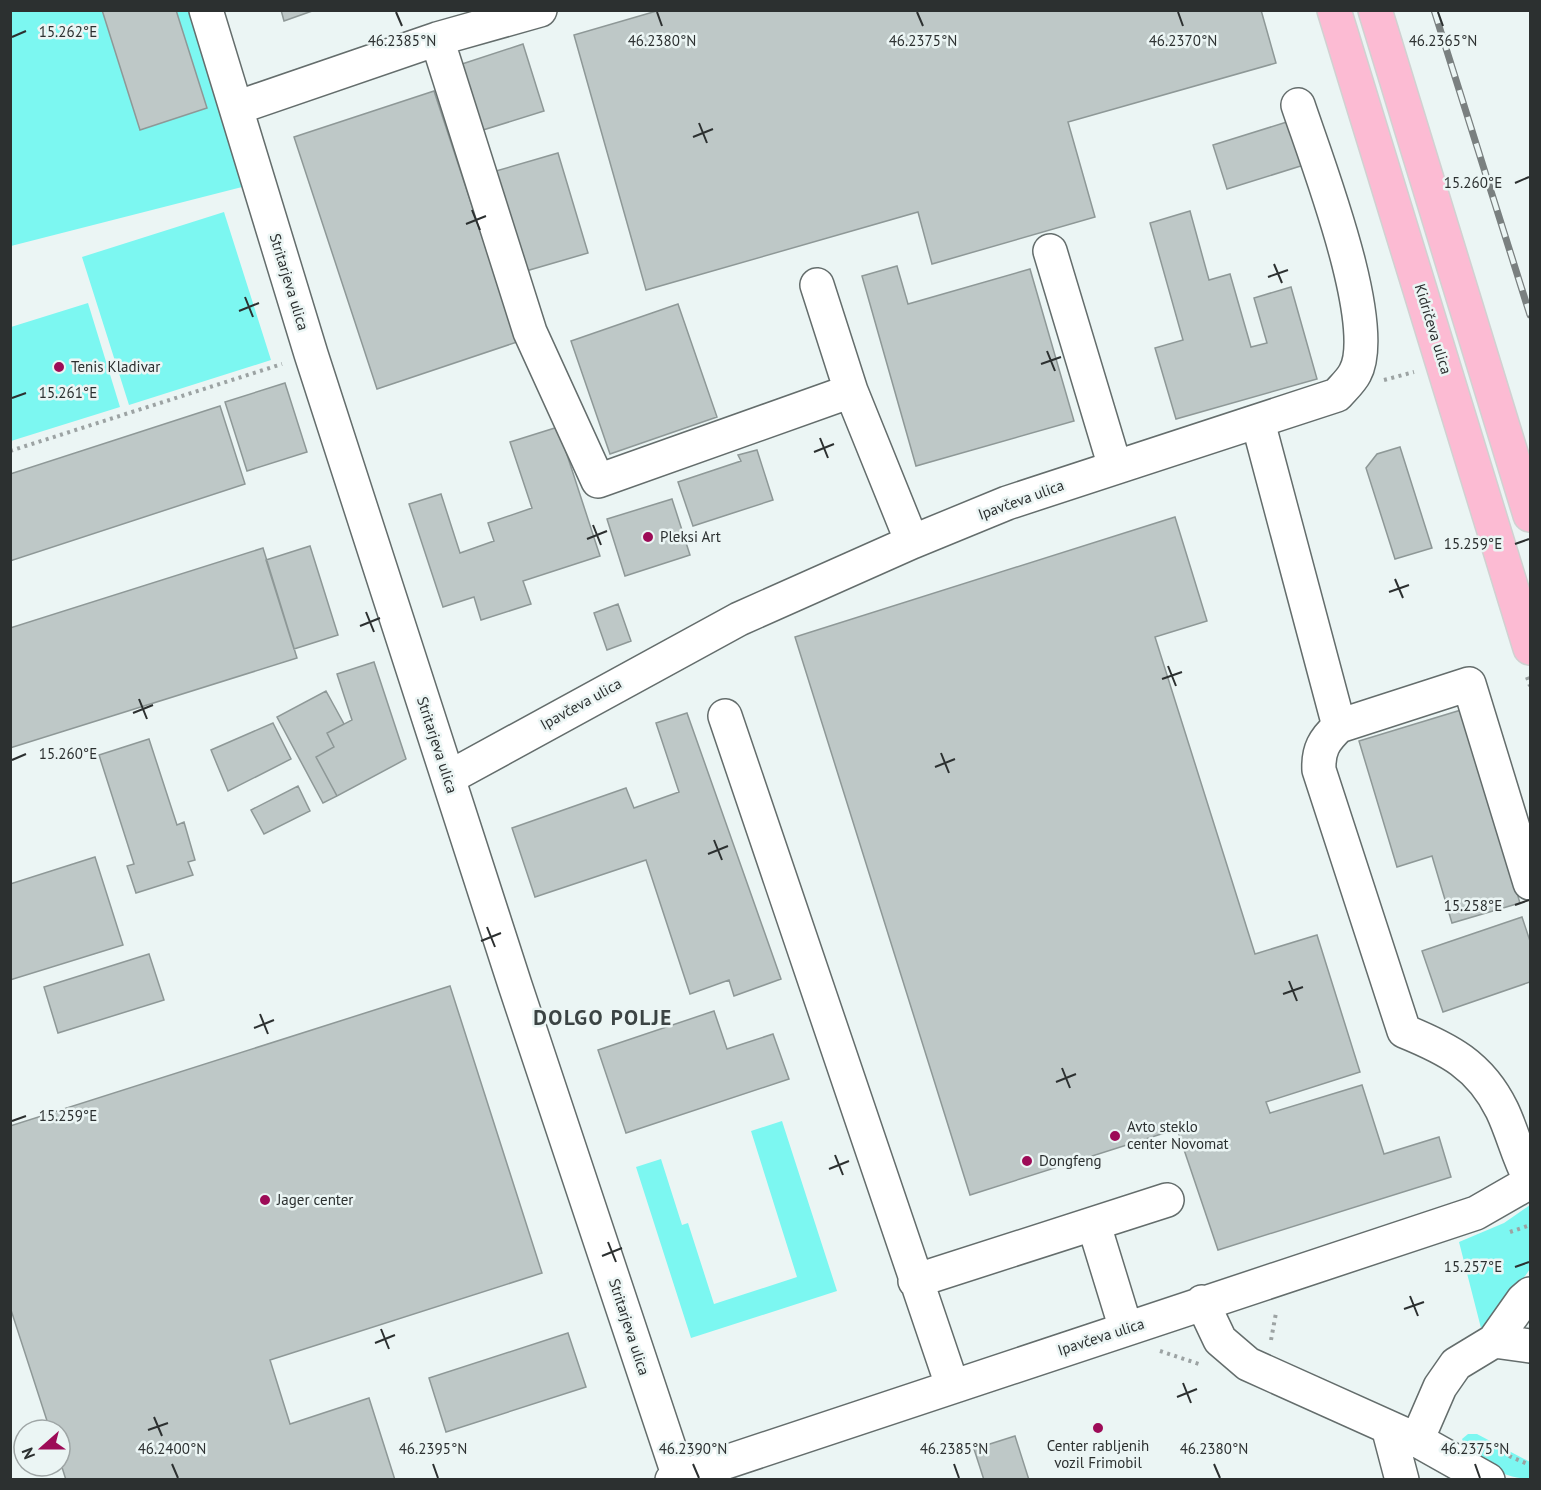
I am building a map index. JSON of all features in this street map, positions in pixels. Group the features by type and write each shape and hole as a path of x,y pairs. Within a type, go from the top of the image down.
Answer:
{"main road":[{"name":"Kidričeva ulica","path":"1334,10 1530,648"},
{"path":"1375,10 1530,515"}],"street":[{"name":"Stritarjeva ulica","path":"206,10 311,354 675,1478"},
{"path":"236,108 437,39 540,10"},
{"path":"437,39 530,332 598,481 851,391"},
{"name":"Ipavčeva ulica","path":"448,778 739,619 912,542 1007,503 1337,395 1356,372 1362,333 1349,264 1298,105"},
{"path":"1050,251 1115,467"},
{"path":"818,285 851,391 912,542"},
{"path":"1258,422 1339,726"},
{"path":"1530,883 1469,684 1339,726 1327,737 1318,753 1319,770 1404,1031 1445,1048 1470,1065 1502,1110 1521,1164 1530,1181"},
{"path":"725,716 951,1385"},
{"name":"Ipavčeva ulica","path":"675,1478 951,1385 1138,1339 1202,1302 1476,1213 1530,1181"},
{"path":"915,1281 1167,1200"},
{"path":"1094,1225 1138,1339"},
{"path":"1402,1479 1403,1433 1456,1364 1494,1341 1523,1300 1530,1294"},
{"path":"1202,1302 1220,1340 1248,1364 1403,1433 1495,1466"},
{"path":"1494,1341 1530,1346"}],"path":[{"path":"10,452 311,354"},
{"path":"1508,1233 1530,1225"},
{"path":"1274,1347 1271,1338 1277,1307"},
{"path":"1138,1339 1203,1366"},
{"path":"1495,1466 1530,1465"}],"shaded area":[{"path":"10,11 192,11 246,186 11,246"},
{"path":"224,212 271,360 129,405 82,257"},
{"name":"Tenis Kladivar","path":"88,303 120,407 11,441 11,327"},
{"path":"782,1121 837,1291 691,1338 636,1167 661,1159 682,1225 688,1223 714,1304 797,1277 751,1131"},
{"path":"1530,1205 1530,1269 1495,1318 1481,1328 1459,1242 1504,1223"},
{"path":"1468,1434 1477,1434 1530,1462 1530,1479 1501,1473 1481,1462 1467,1448 1462,1439"}],"building":[{"path":"102,10 176,10 207,108 140,130"},
{"path":"281,10 315,10 284,21"},
{"path":"660,10 1261,10 1276,63 1068,122 1095,217 932,264 918,212 646,290 574,35"},
{"path":"523,44 544,111 483,130 462,64"},
{"path":"434,91 517,342 377,389 294,137"},
{"path":"1290,121 1304,165 1227,189 1213,145"},
{"path":"558,153 588,253 526,271 496,171"},
{"path":"1190,211 1209,280 1230,274 1251,347 1267,343 1254,298 1291,287 1317,379 1176,419 1155,348 1183,340 1150,223"},
{"path":"897,266 908,304 1030,269 1074,421 916,466 862,276"},
{"path":"678,304 717,417 610,454 571,341"},
{"path":"285,383 307,452 247,471 225,402"},
{"path":"220,406 245,484 10,561 10,474"},
{"path":"558,427 600,556 523,581 531,604 481,620 474,597 443,607 409,504 441,494 460,553 494,541 488,523 532,508 510,442"},
{"path":"1400,447 1432,548 1395,559 1366,468 1377,454"},
{"path":"757,450 773,500 693,526 678,482 741,461 738,455"},
{"name":"Pleksi Art","path":"672,499 690,555 625,576 607,519"},
{"path":"1175,517 1207,621 1155,637 1255,954 1317,935 1360,1072 1266,1102 1270,1113 1362,1085 1384,1154 1439,1137 1451,1177 1218,1250 1177,1129 970,1195 795,637"},
{"path":"310,546 338,635 294,649 266,560"},
{"path":"263,548 297,658 10,748 10,628"},
{"path":"618,604 631,641 607,650 594,613"},
{"path":"374,662 406,759 337,796 316,757 334,747 327,733 352,720 337,674"},
{"path":"326,691 344,724 327,733 334,747 316,757 337,796 323,803 277,717"},
{"path":"1461,710 1520,903 1452,923 1432,856 1397,867 1359,741"},
{"path":"687,713 781,979 734,996 729,980 690,994 646,860 535,897 512,828 626,788 634,808 679,792 656,723"},
{"path":"273,723 291,759 228,791 211,750"},
{"path":"149,739 177,825 184,822 195,860 188,862 193,875 136,893 127,866 134,864 99,755"},
{"path":"298,786 310,811 264,834 251,810"},
{"path":"95,857 123,945 10,980 10,884"},
{"path":"1522,917 1530,941 1530,982 1443,1012 1422,951"},
{"path":"149,954 164,1000 58,1033 44,987"},
{"name":"Jager center","path":"450,986 542,1273 270,1360 290,1424 369,1398 395,1480 66,1480 65,1478 72,1478 72,1418 46,1418 10,1307 10,1126"},
{"path":"714,1011 727,1049 773,1034 789,1079 626,1133 598,1050"},
{"path":"568,1333 586,1387 446,1432 429,1378"},
{"path":"1015,1436 1029,1480 984,1480 974,1449"}],"railway":[{"path":"1434,10 1530,315"}],"place":[{"name":"Tenis Kladivar","path":"59,367"},
{"name":"Pleksi Art","path":"648,537"},
{"name":"Avto steklo center Novomat","path":"1115,1136"},
{"name":"Dongfeng","path":"1027,1161"},
{"name":"Jager center","path":"265,1200"},
{"name":"Center rabljenih vozil Frimobil","path":"1098,1428"}],"district":[{"name":"DOLGO POLJE","path":"603,1018"}]}
